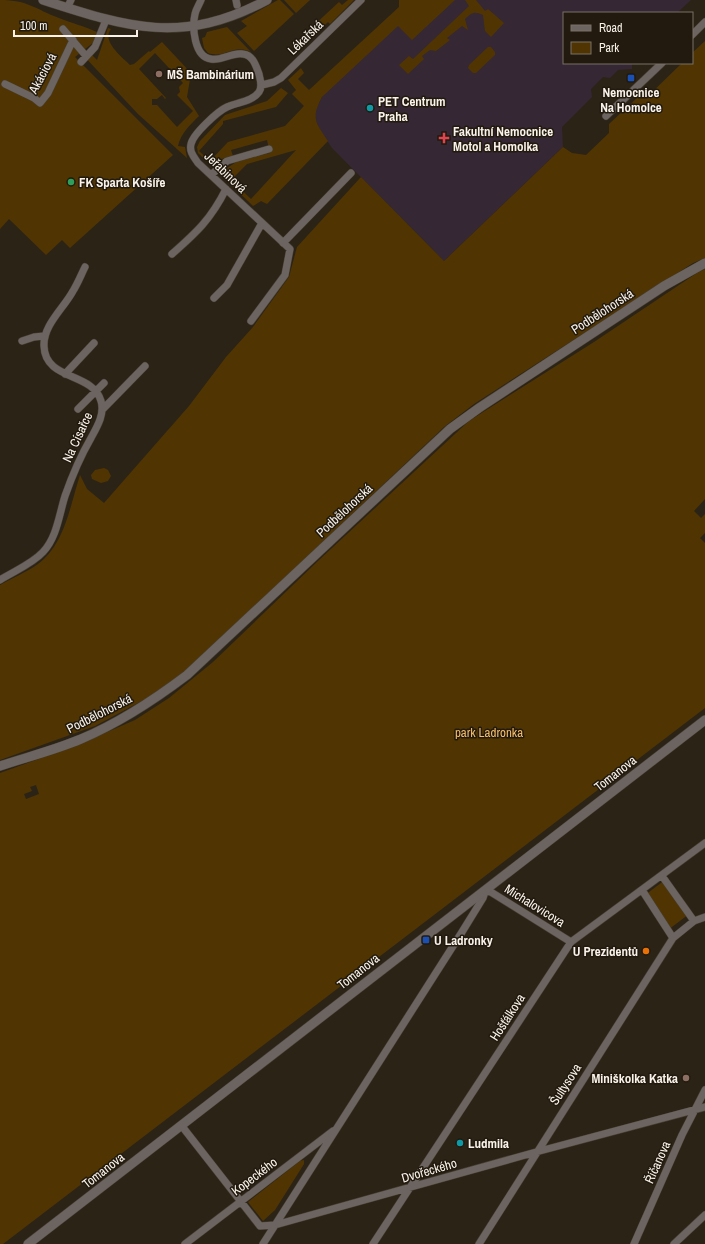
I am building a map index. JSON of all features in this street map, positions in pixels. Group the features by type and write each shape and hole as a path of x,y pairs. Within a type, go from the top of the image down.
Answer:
{"street":[{"path":"43,0 69,4 106,20 154,28 194,26 243,13 267,0"},
{"path":"201,0 195,15 194,26 197,46 203,56 209,59 223,59 238,54 245,54 251,58 256,65 262,85"},
{"name":"Lékařská","path":"262,85 274,82 281,78 361,0"},
{"path":"63,29 73,40 84,59 95,47 106,20"},
{"path":"693,34 705,22"},
{"name":"Akáciová","path":"5,84 34,98 40,103 48,94 73,40"},
{"path":"606,116 661,64"},
{"name":"Jeřabinová","path":"262,85 260,91 254,97 226,107 217,114 198,133 191,143 191,154 198,163 283,242"},
{"path":"211,174 227,161 269,149"},
{"path":"250,322 285,275 290,249 283,242 350,173"},
{"path":"172,254 200,229 215,211 226,189"},
{"path":"214,298 227,285 262,223"},
{"name":"Podbělohorská","path":"0,766 79,740 112,724 165,691 187,675 450,429 479,408 645,299 705,262"},
{"path":"85,267 73,292 44,336 44,347 46,358 52,366 90,386 96,392"},
{"path":"22,341 34,337 44,336"},
{"path":"65,374 94,343"},
{"path":"102,410 145,366"},
{"path":"78,409 104,383"},
{"name":"Na Císařce","path":"0,580 29,563 43,552 51,542 76,468 98,425 102,410 101,401 96,392"},
{"name":"Tomanova","path":"28,1244 705,720"},
{"name":"Hošťálkova","path":"373,1244 571,942 705,843"},
{"path":"662,876 694,921"},
{"path":"263,1244 462,932 483,898 486,889"},
{"name":"Michalovicova","path":"486,889 571,942"},
{"path":"642,890 673,938"},
{"name":"Šultysova","path":"479,1244 673,938 694,921 705,917"},
{"name":"Říčanova","path":"634,1244 694,1110 705,1090"},
{"name":"Dvořeckého","path":"275,1225 536,1152 705,1107"},
{"path":"181,1125 260,1226 275,1225"},
{"name":"Kopeckého","path":"185,1244 338,1127"},
{"path":"674,1244 705,1215"}],"shaded area":[{"name":"Fakultní Nemocnice Motol a Homolka","path":"405,0 691,0 678,12 563,12 563,64 632,64 632,69 618,70 610,78 603,77 591,89 592,97 562,127 563,147 444,261 332,148 319,129 315,118 315,111 322,97"}],"green space":[{"name":"FK Sparta Košíře","path":"0,0 25,3 59,18 97,32 94,42 75,57 173,155 70,248 62,240 46,255 9,219 0,229"},
{"path":"280,0 294,14 254,51 237,33 247,26 241,21"},
{"path":"284,0 310,0 296,13"},
{"path":"348,0 354,0 330,24 328,22 316,33 311,28 339,2 342,5"},
{"path":"399,0 455,0 412,40 398,26 322,97 316,110 316,120 328,141 267,204 261,201 253,206 219,173 238,161 270,153 267,140 231,150 233,156 221,159 213,167 198,153 197,147 200,141 225,115 267,101 281,88 288,93 276,107 223,121 223,124 199,151 210,161 228,142 285,126 304,106 292,94 296,90 288,80 301,68 304,73 298,79 309,90 399,7","holes":["296,150 251,199 231,180 247,164"]},
{"path":"465,0 476,0 485,11 488,9 504,23 491,37 485,31 483,15 478,13 472,14 465,19 468,30 462,26 447,38 450,40 436,51 430,50 422,56 424,59 408,74 399,65 409,56 413,59 469,6"},
{"path":"227,27 251,52 240,49 220,54 208,53 204,48 202,38 205,37 207,32"},
{"path":"108,28 111,29 109,39 111,44 130,65 134,64 162,42 191,73 187,97 199,116 189,126 179,141 178,146 185,147 187,158 138,114 82,54 89,52 97,60","holes":["155,53 183,83 179,87 180,92 177,95 193,111 177,127 157,105 152,105 152,99 157,99 162,95 165,99 166,98 139,69"]},
{"path":"705,41 705,258 693,263 474,404 444,427 187,670 151,696 95,726 0,760 0,585 38,564 55,546 65,524 80,475 87,489 104,503 189,406 226,357 253,327 289,277 297,247 361,177 444,261 563,147 572,153 586,155 609,133 609,124 637,98 646,98 681,64 693,64 693,52"},
{"path":"488,47 491,47 495,52 495,55 476,73 473,73 468,68 469,65"},
{"name":"park Ladronka","path":"705,269 705,499 694,511 701,518 705,514 705,533 700,538 705,543 705,708 3,1244 0,1244 0,773 77,745 135,720 169,698 213,662 318,561 469,421 594,342","holes":["36,785 39,794 26,799 24,794 32,791 30,787"]},
{"path":"104,468 108,470 111,476 108,481 101,483 92,479 91,475 95,470"},
{"path":"665,880 689,914 668,930 645,895"},
{"path":"304,1160 304,1164 275,1210 263,1221 248,1202 300,1161"}],"place":[{"name":"MŠ Bambinárium","path":"159,74"},
{"name":"Nemocnice Na Homolce","path":"631,78"},
{"name":"PET Centrum Praha","path":"370,108"},
{"name":"Fakultní Nemocnice Motol a Homolka","path":"444,138"},
{"name":"FK Sparta Košíře","path":"71,182"},
{"name":"U Ladronky","path":"426,940"},
{"name":"U Prezidentů","path":"646,951"},
{"name":"Miniškolka Katka","path":"686,1078"},
{"name":"Ludmila","path":"460,1143"}]}
